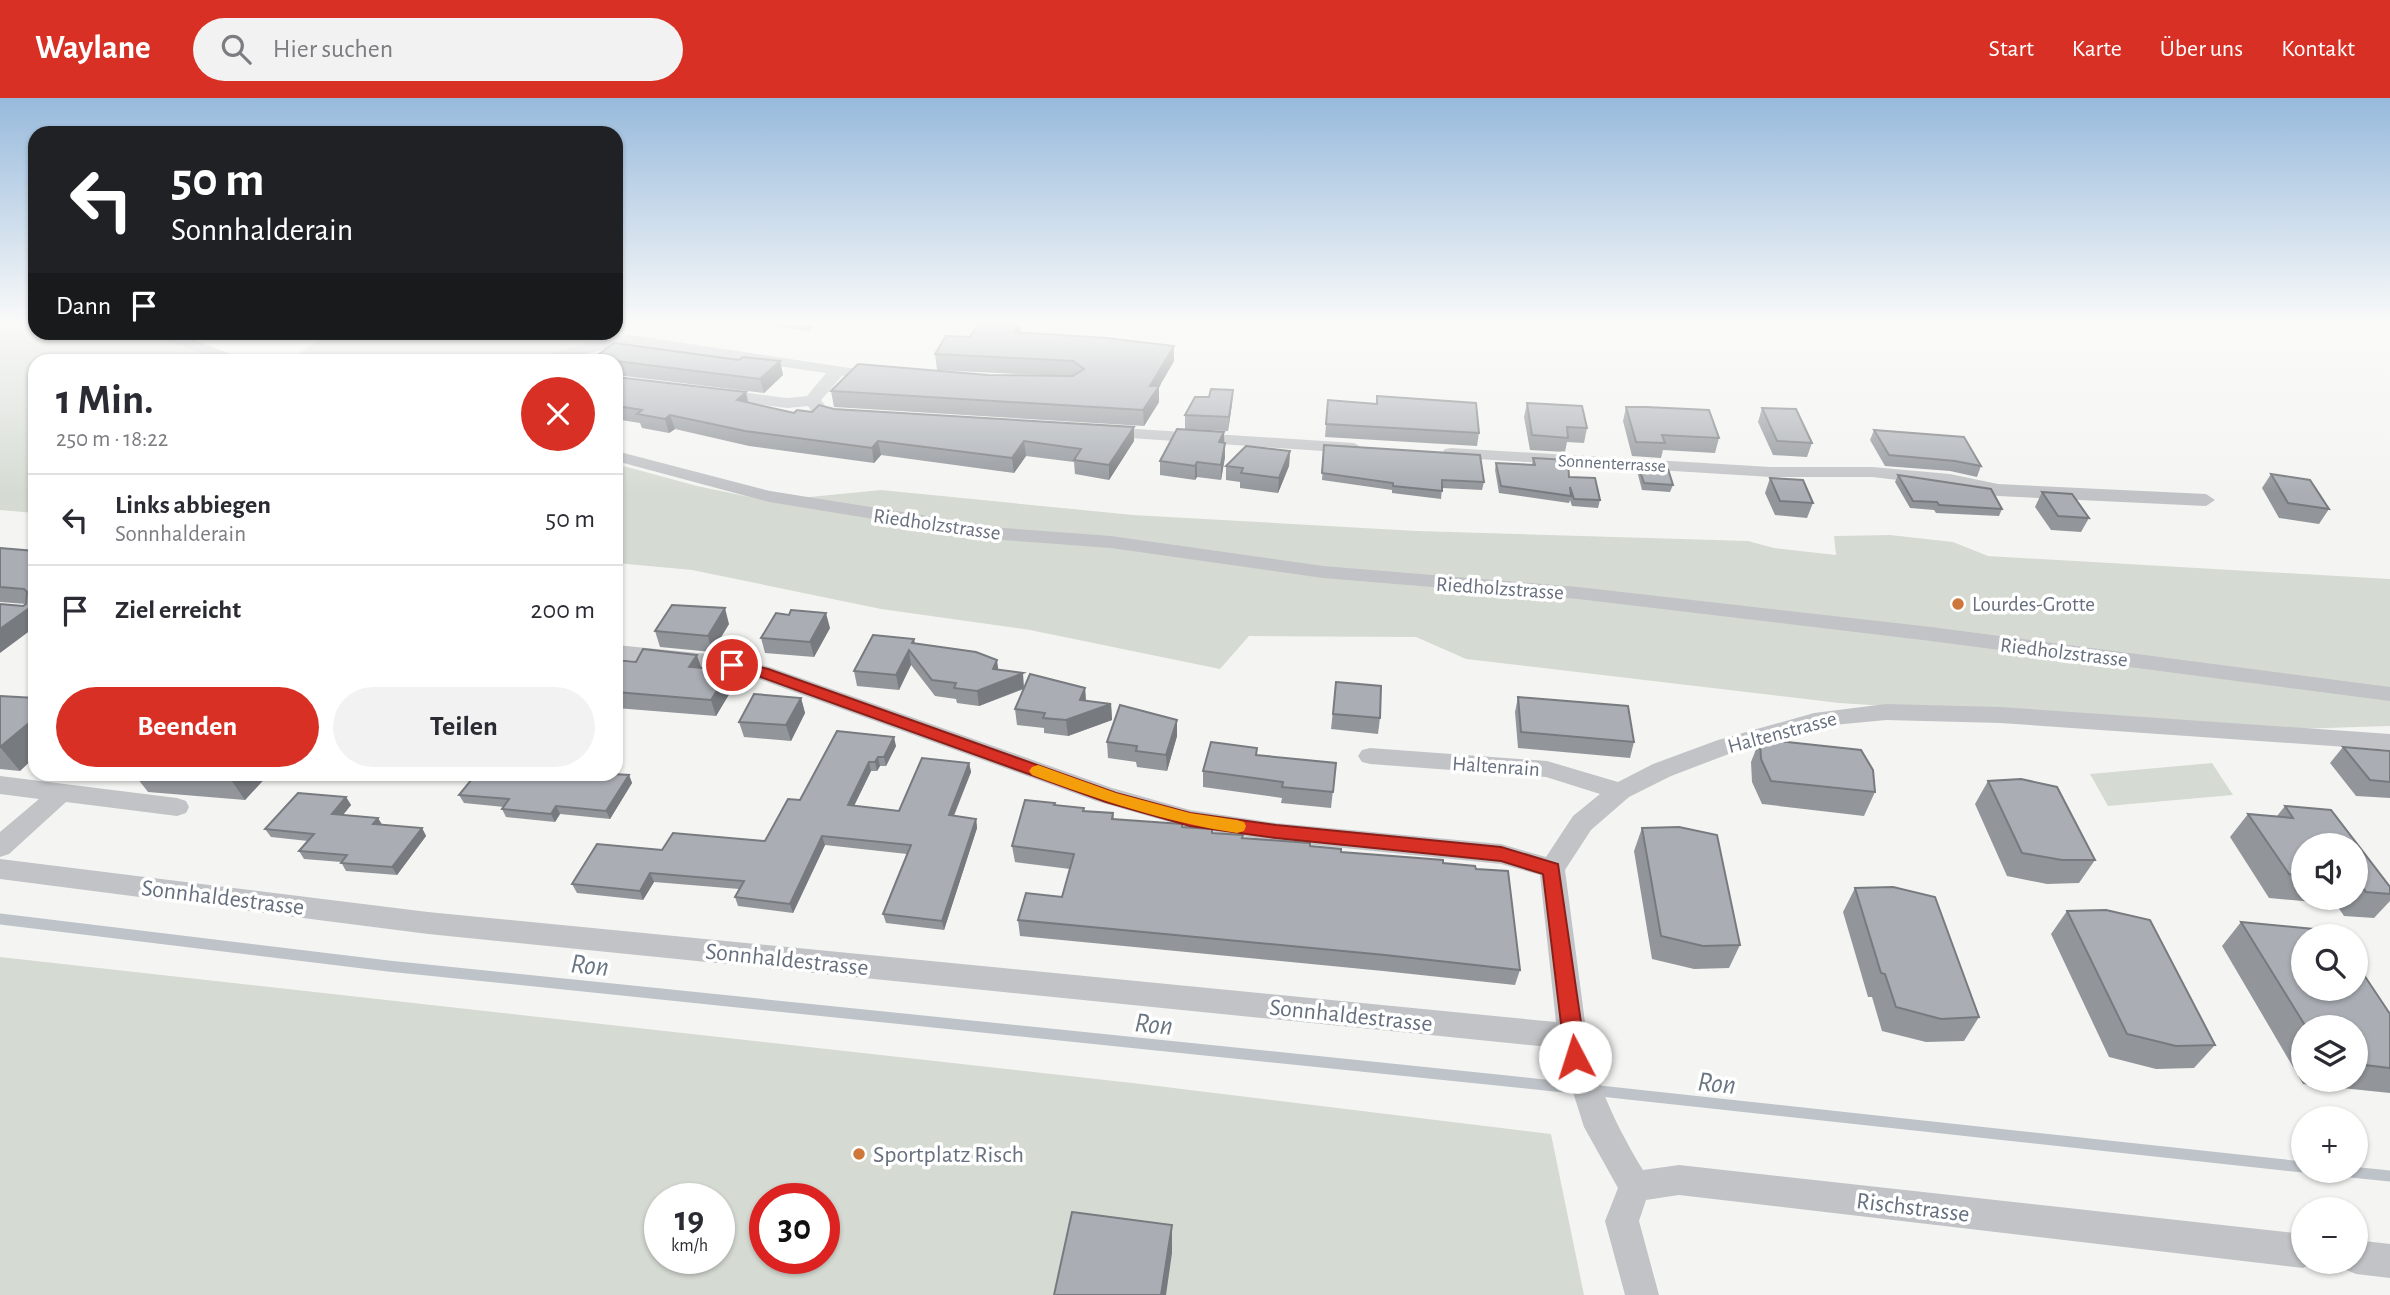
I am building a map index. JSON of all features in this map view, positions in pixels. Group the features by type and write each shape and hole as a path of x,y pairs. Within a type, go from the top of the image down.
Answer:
{"street":[{"path":"695,391 787,403 812,400 829,381"},
{"path":"812,400 820,411 862,417"},
{"path":"1093,432 1366,448"},
{"name":"Sonnenterrasse","path":"1434,452 1771,472 1872,472 1939,479 1998,490 2206,500"},
{"name":"Riedholzstrasse","path":"623,458 769,496 1003,534 1111,541 1323,572 1578,593 1931,634 2390,694"},
{"path":"623,653 718,662 762,672 1105,795 1190,819 1276,832 1501,854 1552,869 1575,1047 1600,1127 1636,1186 1622,1221 1642,1295"},
{"name":"Haltenstrasse","path":"1552,869 1582,824 1620,791 1662,770 1726,746 1822,718 1886,712 2232,729 2390,742"},
{"name":"Haltenrain","path":"1370,756 1548,769 1620,791"},
{"path":"0,785 177,807"},
{"path":"0,847 62,792"},
{"name":"Sonnhaldestrasse","path":"0,869 428,923 1575,1047"},
{"name":"Rischstrasse","path":"1636,1186 1679,1180 2291,1250"},
{"path":"2368,1258 2390,1261"}],"shaded area":[{"path":"0,381 28,381 28,512 0,510"},
{"path":"623,466 697,486 769,501 881,490 1133,515 1417,531 1748,541 1774,548 1836,555 1834,536 1890,535 1953,542 1988,556 2390,579 2390,726 2260,730 1839,703 1466,659 1416,637 1249,636 1220,669 1030,630 881,609 692,570 623,564"},
{"path":"2212,763 2233,795 2108,806 2090,774"},
{"path":"0,957 1141,1084 1551,1134 1584,1295 0,1295"}],"building":[{"path":"623,381 649,381 746,392 737,400 794,413 797,410 812,412 819,405 834,409 1134,427 1109,465 1074,460 1081,449 1024,441 1012,458 878,441 872,448 745,431 670,415 665,419 637,414 642,410 623,407"},
{"path":"841,381 1153,381 1150,386 1159,386 1143,410 831,391"},
{"path":"1211,389 1233,390 1229,417 1185,415 1195,397 1209,397"},
{"path":"1377,396 1476,403 1479,433 1326,424 1328,400 1377,404"},
{"path":"1527,403 1582,406 1587,428 1567,427 1568,438 1532,435"},
{"path":"1626,407 1709,410 1719,438 1662,435 1665,443 1636,442"},
{"path":"1762,408 1796,409 1812,443 1777,441"},
{"path":"1177,429 1224,432 1219,442 1225,443 1221,465 1197,462 1195,466 1160,461"},
{"path":"1874,430 1964,437 1981,466 1889,455"},
{"path":"1324,445 1480,455 1484,482 1442,480 1442,491 1393,486 1393,483 1322,473"},
{"path":"1246,446 1290,451 1279,478 1241,473 1243,468 1226,466"},
{"path":"1533,458 1568,460 1569,477 1595,478 1600,500 1574,499 1570,487 1571,496 1501,486 1496,463 1535,465"},
{"path":"1638,464 1667,466 1673,485 1644,483"},
{"path":"2271,474 2310,480 2329,509 2288,503"},
{"path":"1898,475 1991,489 2002,509 1913,501"},
{"path":"1770,478 1803,480 1813,503 1780,501"},
{"path":"2042,492 2072,494 2089,518 2058,516"},
{"path":"0,548 28,550 28,609 0,629 0,604 23,606 26,604 27,592 24,589 0,587"},
{"path":"672,605 725,608 708,636 655,631"},
{"path":"791,610 826,613 810,642 761,638 776,613 789,615"},
{"path":"873,635 914,639 912,643 976,652 997,660 993,669 1023,673 977,691 954,688 956,683 932,680 909,650 896,675 854,671"},
{"path":"643,649 697,655 689,667 730,670 711,700 623,693 623,661 636,662"},
{"path":"1030,674 1085,688 1080,700 1111,704 1066,720 1043,718 1045,713 1015,709"},
{"path":"1336,682 1381,686 1380,718 1333,714"},
{"path":"754,694 801,698 786,725 739,722"},
{"path":"0,696 28,698 28,724 0,747"},
{"path":"1518,697 1628,706 1634,742 1521,732"},
{"path":"1120,705 1177,720 1166,755 1136,751 1137,746 1107,742"},
{"path":"837,731 894,737 884,757 869,762 848,805 899,811 922,758 969,763 949,815 976,819 942,921 883,914 911,845 822,836 790,904 735,897 744,881 650,873 640,891 572,884 597,844 662,850 673,833 765,841 788,799 800,800"},
{"path":"1760,739 1861,750 1873,770 1875,792 1771,781 1761,759"},
{"path":"1211,742 1257,748 1256,755 1336,763 1333,792 1282,787 1283,782 1203,771"},
{"path":"2343,747 2390,751 2390,782 2370,780"},
{"path":"623,775 629,775 606,811 556,806 551,814 502,809 509,799 459,795 470,781 623,781"},
{"path":"2021,779 2057,787 2095,860 2062,860 2022,853 1988,781"},
{"path":"298,793 346,797 332,814 378,818 373,824 422,828 392,867 341,863 347,855 299,851 314,834 265,829"},
{"path":"1025,800 1084,808 1083,811 1113,813 1112,819 1182,824 1182,827 1212,829 1212,833 1243,835 1242,838 1310,843 1310,846 1341,849 1341,852 1443,860 1443,863 1475,866 1476,869 1508,871 1520,970 1018,920 1026,893 1062,897 1074,854 1012,846"},
{"path":"2285,806 2331,810 2349,833 2291,833 2289,874 2248,814 2293,818"},
{"path":"1679,827 1717,835 1740,945 1703,946 1661,936 1642,828"},
{"path":"2368,858 2390,887 2390,894 2368,892"},
{"path":"1893,887 1935,897 1979,1017 1941,1019 1896,1007 1885,974 1881,973 1855,888"},
{"path":"2106,910 2150,920 2215,1045 2176,1046 2127,1034 2067,911"},
{"path":"2241,922 2291,927 2291,1001 2368,1001 2368,981 2390,1014 2390,1068 2368,1065 2368,1015 2299,1015"},
{"path":"1072,1212 1172,1225 1161,1295 1054,1295"}],"waterway":[{"name":"Ron","path":"0,919 388,966 1507,1081 2291,1166"},
{"name":"Ron","path":"2368,1174 2390,1176"}],"slow traffic":[{"path":"1038,771 1112,797 1190,819 1237,826"}],"place":[{"name":"Lourdes-Grotte","path":"1958,604"},
{"name":"Sportplatz Risch","path":"859,1154"}],"route":[{"path":"732,665 762,672 1112,797 1190,819 1276,832 1501,854 1552,869 1575,1037 1575,1057"}]}
